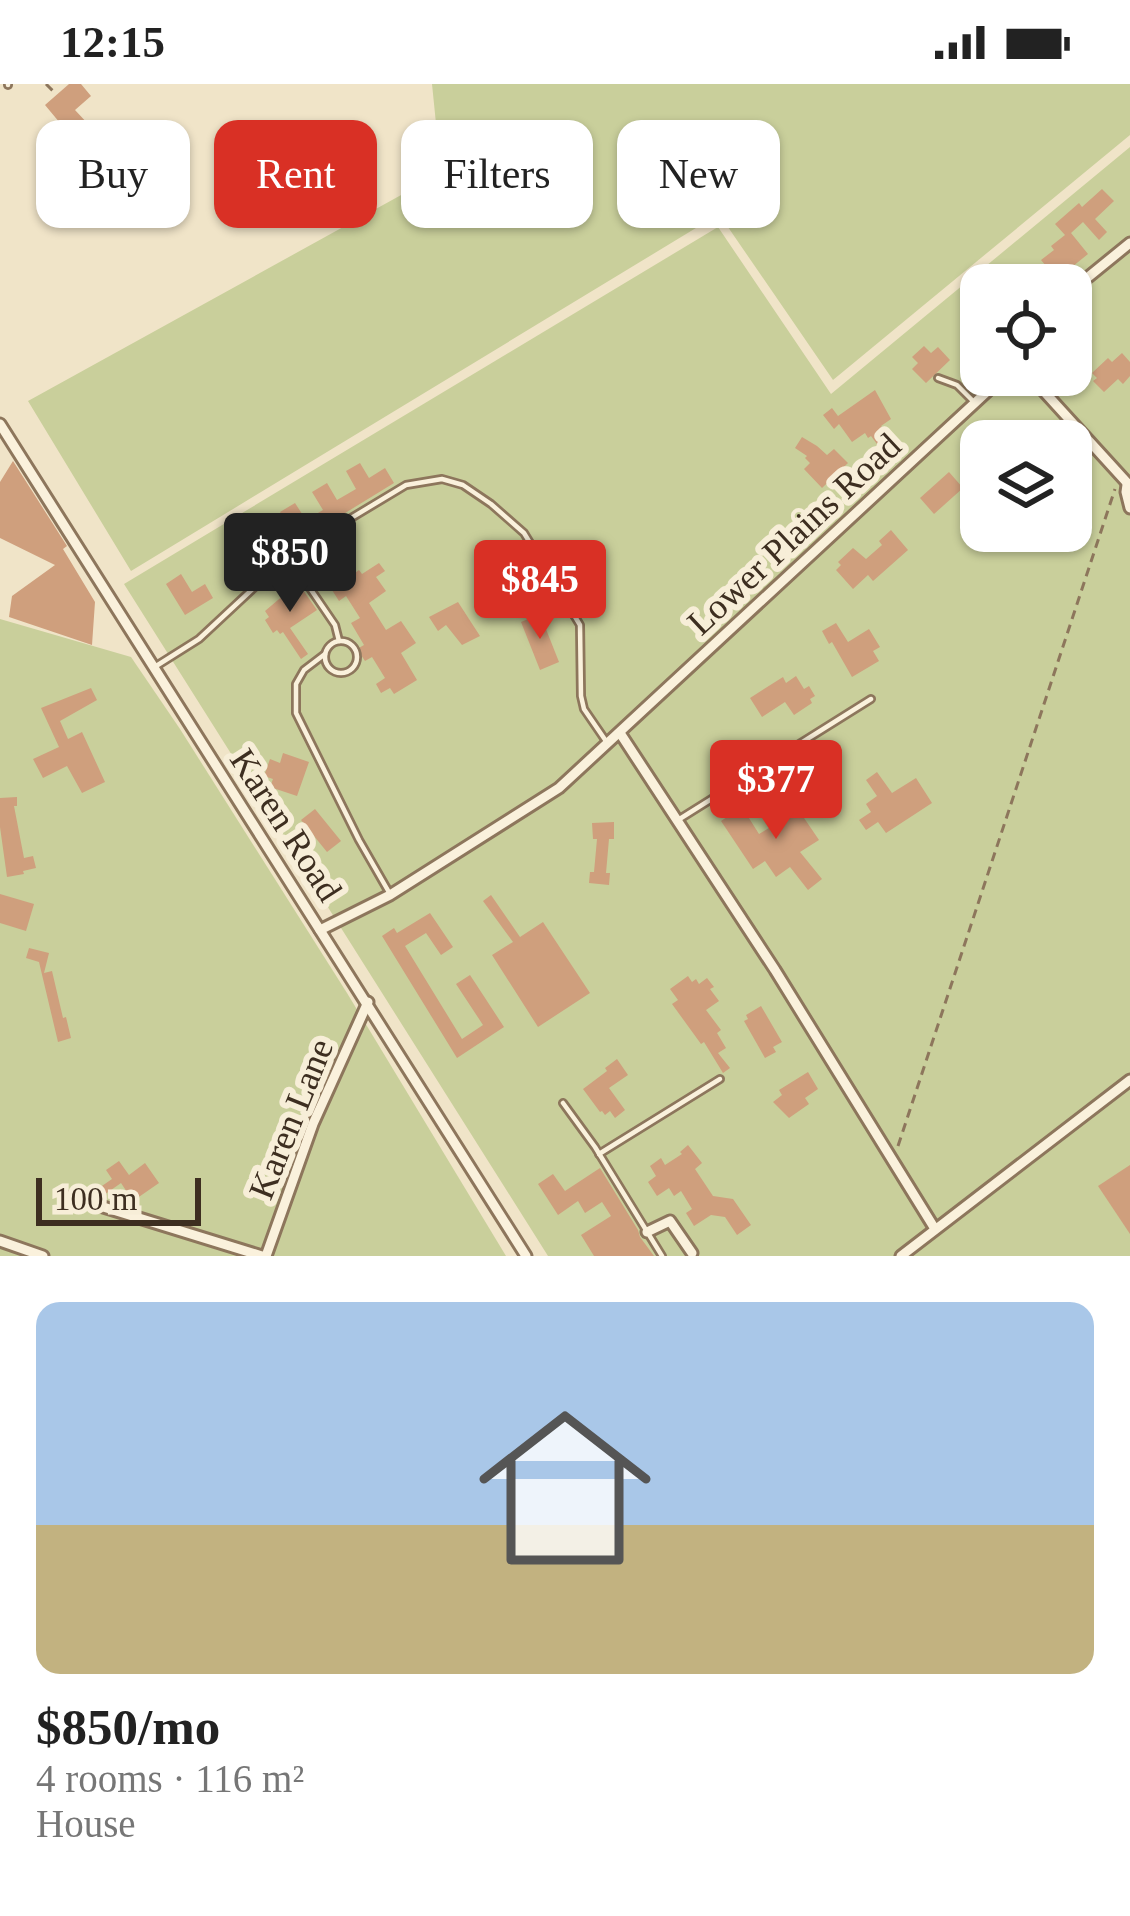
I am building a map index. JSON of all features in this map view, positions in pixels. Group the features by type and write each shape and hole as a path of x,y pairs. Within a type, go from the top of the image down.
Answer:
{"street":[{"path":"1092,274 1130,243"},
{"name":"Lower Plains Road","path":"320,930 390,895 559,788 984,396"},
{"path":"1048,396 1126,483 1130,508"},
{"name":"Karen Road","path":"0,426 526,1256"},
{"path":"620,733 935,1229"},
{"name":"Karen Lane","path":"264,1256 314,1124 368,1002"},
{"path":"901,1256 1130,1080"},
{"path":"71,1197 264,1256"},
{"path":"647,1232 670,1221 692,1253"},
{"path":"0,1241 44,1256"}],"lane":[{"path":"938,378 957,385 976,404"},
{"path":"153,668 200,639 288,556 406,485 442,479 463,485 524,533 580,625 584,709 608,745"},
{"path":"288,556 334,625 338,641"},
{"path":"325,654 334,672 348,671 356,656 347,643 329,646 296,684 296,713 390,895"},
{"path":"678,820 871,699"},
{"path":"599,1154 720,1078"},
{"path":"562,1103 662,1256"}],"path":[{"path":"46,84 54,92"},
{"path":"894,1160 1126,483"}],"green space":[{"path":"432,84 1130,84 1130,135 974,264 960,264 960,275 833,380 729,228 780,228 780,120 617,120 617,228 696,228 131,571 28,401 341,228 377,228 377,208 401,195 401,228 593,228 593,120 436,120"},
{"path":"1130,147 1130,1256 548,1256 124,584 719,228 831,394 960,287 960,396 1092,396 1092,264 988,264"},
{"path":"0,619 131,657 347,993 506,1256 0,1256"}],"building":[{"path":"69,84 81,84 91,96 75,110 84,120 58,120 45,105"},
{"path":"1102,189 1114,201 1095,219 1107,232 1099,240 1083,222 1071,233 1088,254 1076,264 1044,264 1041,260 1065,235 1055,224 1079,203 1082,207"},
{"path":"924,346 931,353 938,347 950,360 926,383 912,369 918,363 912,357"},
{"path":"1122,353 1130,362 1130,376 1123,384 1118,379 1104,392 1092,373 1108,358 1112,362"},
{"path":"875,390 891,419 881,426 888,436 877,444 865,433 852,442 839,424 834,429 823,415 832,408 838,416"},
{"path":"802,437 827,455 834,449 848,463 822,488 804,469 810,463 807,456 795,448"},
{"path":"13,461 67,546 63,549 95,602 92,645 9,617 12,596 55,565 0,538 0,482"},
{"path":"360,463 369,478 385,468 394,483 298,542 280,512 295,503 306,520 323,510 312,492 327,483 337,500 356,489 346,471"},
{"path":"949,472 960,485 960,491 934,514 920,498"},
{"path":"891,530 908,550 873,581 868,575 853,589 836,570 841,565 838,562 853,548 866,559"},
{"path":"379,563 385,571 376,577 386,591 369,603 386,630 401,621 416,643 401,653 417,680 394,694 390,688 381,693 376,684 385,678 372,657 365,661 357,649 364,645 351,623 360,618 346,596 339,601 332,590 359,570 362,574"},
{"path":"181,574 192,592 205,584 213,598 185,615 166,584"},
{"path":"298,583 317,610 290,628 308,654 301,659 283,632 273,633 265,620 269,617 265,611"},
{"path":"458,602 480,636 462,645 446,625 438,631 429,617"},
{"path":"540,614 559,662 540,670 521,622"},
{"path":"836,623 848,642 869,629 880,647 873,651 879,661 852,677 822,631"},
{"path":"796,676 815,696 812,703 794,715 785,702 762,717 750,698 783,677 786,683"},
{"path":"91,688 97,700 60,721 68,739 82,732 105,782 82,793 67,766 43,778 33,759 59,747 41,708"},
{"path":"283,753 309,762 297,796 270,787 273,779 264,776 270,759 280,763"},
{"path":"877,772 892,793 916,778 932,803 886,833 878,822 866,830 859,820 871,812 866,804 877,796 866,780"},
{"path":"785,790 819,840 800,852 822,879 808,890 790,867 776,877 765,861 753,869 721,821 742,807 759,834 790,815 778,795"},
{"path":"17,797 14,806 24,858 33,856 36,868 7,877 0,798"},
{"path":"315,809 341,841 327,852 301,820"},
{"path":"614,822 606,873 610,873 609,885 589,883 597,839 593,839 592,823"},
{"path":"0,894 34,904 26,931 0,923"},
{"path":"491,895 520,937 543,922 590,993 538,1027 492,955 513,942 483,901"},
{"path":"430,913 453,947 441,955 426,933 405,946 462,1039 483,1025 456,984 470,975 504,1027 457,1058 382,936 394,928 397,933"},
{"path":"29,948 49,953 44,973 52,971 71,1038 58,1042 39,962 26,958"},
{"path":"688,976 699,984 707,978 714,987 710,989 719,1001 706,1010 721,1030 717,1033 726,1048 718,1053 730,1068 723,1073 672,1004 678,1000 670,989"},
{"path":"761,1006 782,1042 765,1058 744,1021"},
{"path":"617,1059 628,1075 609,1088 625,1110 615,1118 610,1111 600,1112 583,1089"},
{"path":"808,1072 818,1089 805,1098 809,1104 789,1118 773,1102 782,1095 779,1090"},
{"path":"688,1145 702,1163 695,1169 713,1196 733,1199 751,1225 737,1235 725,1217 711,1215 694,1226 686,1213 692,1209 681,1191 674,1196 669,1188 657,1196 648,1182 656,1176 650,1166 661,1158 665,1165"},
{"path":"119,1161 129,1175 145,1163 159,1183 133,1201 121,1183 104,1195 99,1188 112,1179 106,1170"},
{"path":"1130,1165 1130,1234 1098,1186"},
{"path":"600,1168 654,1256 594,1256 581,1235 611,1216 602,1202 585,1213 578,1201 558,1215 538,1184 553,1174 565,1191"}]}
